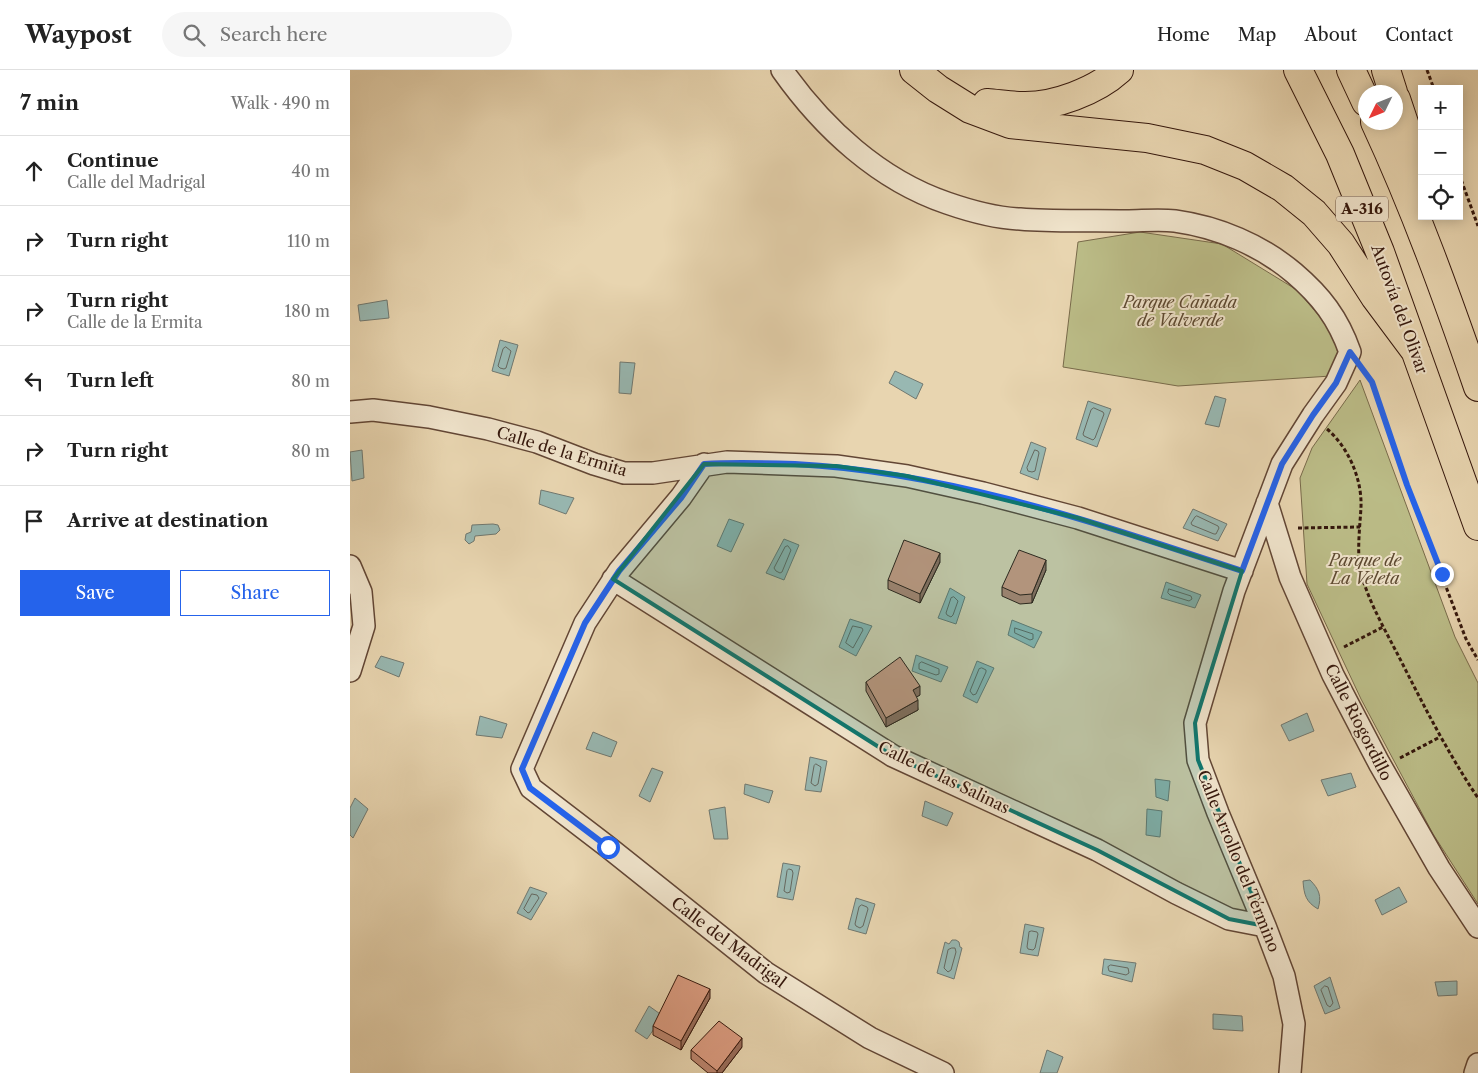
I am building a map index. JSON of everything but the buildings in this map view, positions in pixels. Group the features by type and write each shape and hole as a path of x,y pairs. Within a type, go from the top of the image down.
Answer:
{"highway":[{"path":"914,70 938,89 970,109 1010,124 1147,138 1205,150 1245,166 1283,188 1314,213 1341,244 1375,297 1416,352"},
{"path":"938,89 986,103 1024,106 1068,100 1107,81 1119,70"},
{"name":"Autovía del Olivar","path":"1298,70 1340,154 1380,252 1478,526"},
{"path":"1351,70 1358,85"},
{"path":"1386,70 1391,85"},
{"path":"1403,120 1421,175"},
{"name":"A-316","path":"1379,130 1399,173 1452,311 1478,387"},
{"path":"1436,220 1445,247 1452,311"}],"street":[{"path":"782,70 798,92 825,122 860,154 899,182 946,203 1019,219 1174,221 1216,229 1250,244 1282,262 1308,285 1331,310 1343,331 1350,352"},
{"name":"Calle Arrollo del Término","path":"1290,1073 1294,1024 1284,976 1198,760 1195,724 1242,571 1282,464 1336,383 1350,352"},
{"name":"Calle de la Ermita","path":"350,412 373,410 488,429 537,442 594,464 624,473 653,473 727,462 836,466 907,476 983,493 1078,518 1242,571"},
{"path":"613,579 681,498 704,464"},
{"name":"Calle Riogordillo","path":"1267,503 1290,577 1333,675 1379,763 1439,868 1478,927"},
{"path":"350,566 360,592 364,626 350,671"},
{"name":"Calle del Madrigal","path":"613,579 585,623 522,769 530,788 608,847 766,973 870,1038 943,1073"},
{"name":"Calle de las Salinas","path":"613,579 893,756 1097,850 1176,893 1229,919 1265,926"},
{"path":"1475,1073 1478,1064"}],"path":[{"path":"1427,70 1433,85"},
{"path":"1459,175 1478,226"},
{"path":"1350,352 1372,382 1407,485 1466,639 1478,660"},
{"path":"1323,425 1346,449 1357,478 1361,504 1360,568 1383,627 1440,737 1478,798"},
{"path":"1298,528 1360,527"},
{"path":"1342,648 1383,627"},
{"path":"1397,759 1440,737"}],"highlighted area":[{"path":"704,464 836,466 907,476 1078,518 1242,571 1195,723 1198,760 1265,926 1229,919 1097,850 893,756 613,579"}],"green space":[{"name":"Parque Cañada de Valverde","path":"1140,232 1222,244 1297,290 1333,332 1338,354 1331,376 1178,386 1063,367 1078,242"},
{"name":"Parque de La Veleta","path":"1360,380 1455,637 1478,683 1478,904 1433,834 1361,699 1307,584 1300,478 1312,448"}],"water":[{"path":"387,300 389,318 360,321 358,305"},
{"path":"500,340 518,345 509,376 492,371"},
{"path":"620,362 635,363 631,394 619,393"},
{"path":"895,371 923,384 916,399 889,383"},
{"path":"1215,396 1226,399 1219,427 1205,424"},
{"path":"1088,401 1111,409 1097,447 1076,439"},
{"path":"1031,442 1046,448 1038,480 1020,473"},
{"path":"362,450 364,478 352,481 350,452"},
{"path":"541,490 574,498 566,514 539,504"},
{"path":"1193,509 1227,524 1218,541 1183,528"},
{"path":"729,519 744,524 731,552 717,546"},
{"path":"472,525 498,525 500,530 496,534 475,536 474,541 469,544 465,540 466,534 471,532"},
{"path":"784,539 799,545 784,580 766,573"},
{"path":"1166,582 1201,595 1195,608 1161,598"},
{"path":"950,588 965,597 956,624 938,618"},
{"path":"850,619 872,626 856,656 839,647"},
{"path":"1012,620 1042,632 1034,648 1008,635"},
{"path":"916,655 948,667 941,682 912,671"},
{"path":"381,656 404,663 399,677 375,667"},
{"path":"977,661 994,668 977,703 963,696"},
{"path":"1307,713 1314,731 1289,741 1281,725"},
{"path":"480,716 507,724 502,738 476,735"},
{"path":"593,732 617,742 611,757 586,749"},
{"path":"810,757 827,761 821,792 805,790"},
{"path":"652,768 663,772 650,802 639,796"},
{"path":"1351,773 1356,787 1328,796 1321,780"},
{"path":"1155,779 1170,781 1168,801 1156,797"},
{"path":"745,784 773,791 769,803 744,794"},
{"path":"355,798 368,809 353,838 350,835 350,808"},
{"path":"925,801 953,813 947,826 922,816"},
{"path":"725,807 728,839 714,839 709,810"},
{"path":"1147,809 1162,811 1160,837 1146,835"},
{"path":"783,863 800,866 793,900 777,897"},
{"path":"1310,880 1316,886 1319,893 1318,909 1308,901 1305,894 1303,881"},
{"path":"530,887 547,893 531,920 517,913"},
{"path":"1399,887 1407,902 1382,915 1375,900"},
{"path":"856,898 875,904 866,934 848,929"},
{"path":"1025,924 1044,928 1038,956 1020,953"},
{"path":"952,940 959,942 962,948 954,979 937,973 945,942 949,944"},
{"path":"1104,959 1136,963 1132,982 1102,974"},
{"path":"1330,977 1340,1008 1325,1014 1314,986"},
{"path":"1457,981 1457,995 1438,996 1435,982"},
{"path":"649,1006 663,1016 647,1039 635,1031"},
{"path":"1213,1014 1242,1016 1243,1031 1213,1029"},
{"path":"1047,1050 1063,1057 1057,1073 1040,1073"}],"route":[{"path":"608,847 530,788 522,769 585,623 619,571 681,498 704,464 727,462 836,466 907,476 983,493 1078,518 1242,571 1282,464 1336,383 1350,352 1372,382 1407,485 1442,574"}]}
